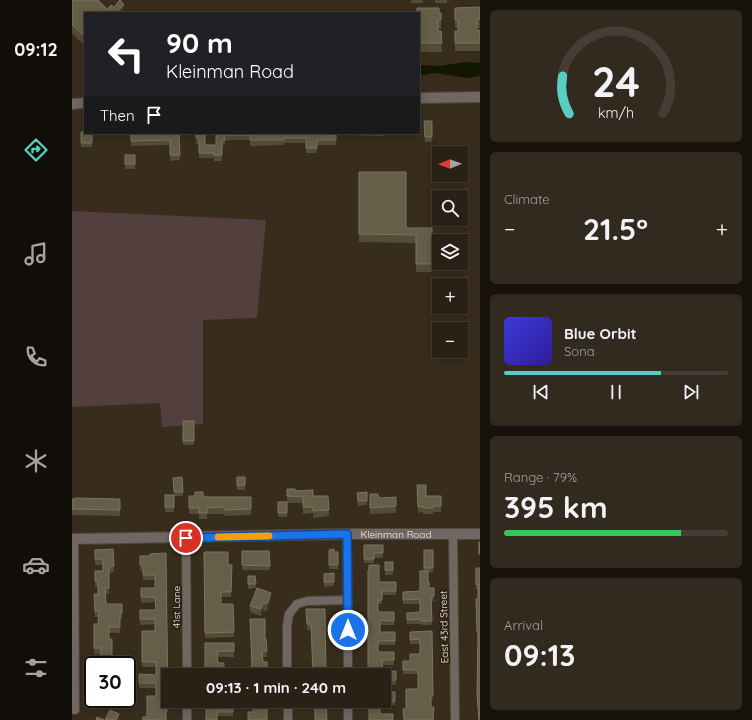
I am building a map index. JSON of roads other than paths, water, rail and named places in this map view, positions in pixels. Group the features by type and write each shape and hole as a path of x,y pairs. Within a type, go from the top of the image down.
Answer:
{"street":[{"path":"420,98 480,97"},
{"path":"72,104 84,104"},
{"path":"347,534 348,668"},
{"name":"Kleinman Road","path":"73,539 347,534 480,534"},
{"name":"East 43rd Street","path":"453,534 455,720"},
{"name":"41st Lane","path":"186,538 187,668"},
{"path":"73,539 75,710"},
{"path":"287,668 287,626 289,614 297,604 307,601 347,600"},
{"path":"187,708 187,720"},
{"path":"288,708 288,720"},
{"path":"348,708 348,720"}]}
